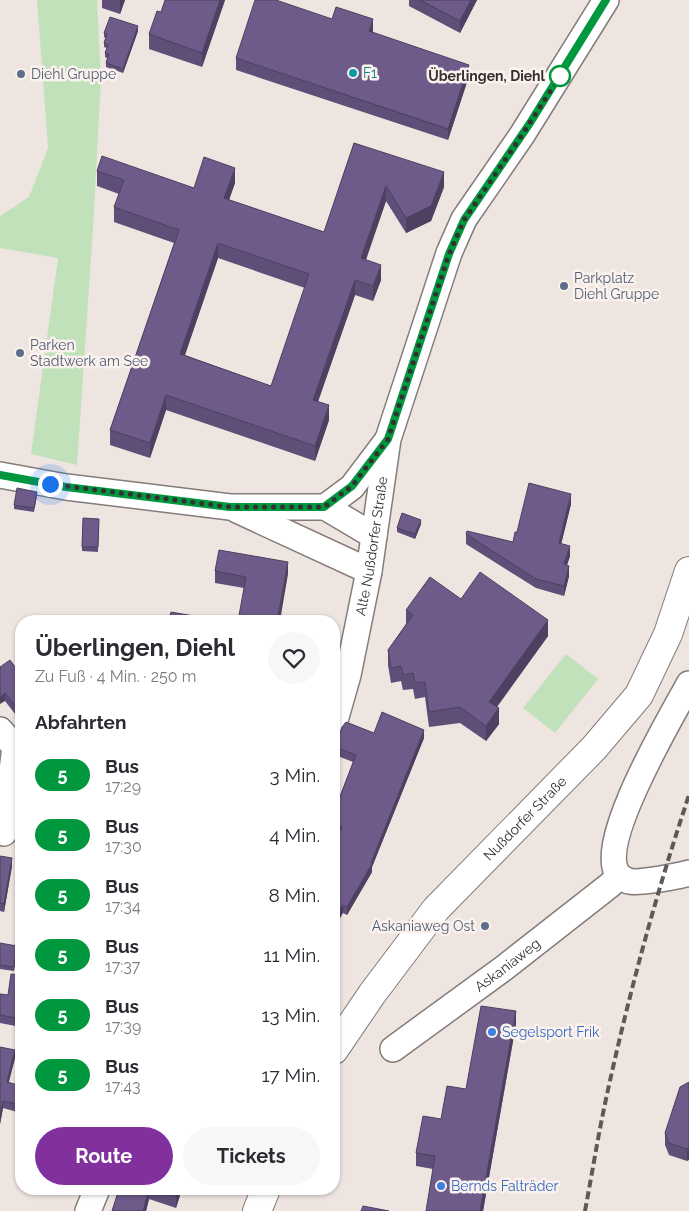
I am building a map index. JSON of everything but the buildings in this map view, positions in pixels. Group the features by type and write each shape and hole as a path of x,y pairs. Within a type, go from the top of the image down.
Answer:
{"street":[{"name":"Alte Nußdorfer Straße","path":"340,703 348,675 369,571 388,439 449,254 464,220 531,121 606,0"},
{"path":"324,507 352,486 388,439"},
{"path":"0,475 66,487 230,507 324,507 374,536"},
{"path":"230,507 369,571"},
{"name":"Nußdorfer Straße","path":"340,1041 372,994 436,909 570,772 640,695 668,634 689,571"},
{"path":"689,684 635,786 620,823 616,839 614,862 619,876 629,882 689,873"},
{"path":"0,730 15,747 8,833"},
{"name":"Askaniaweg","path":"393,1049 504,968 619,876"},
{"path":"88,1211 95,1195"},
{"path":"257,1211 264,1195"}],"green space":[{"path":"37,0 97,0 101,78 77,465 31,454 58,258 0,248 0,216 29,197 48,148"},
{"path":"566,654 598,679 555,733 523,708"}],"railway":[{"path":"585,1211 603,1113 624,1022 643,946 689,795"}],"bus line":[{"name":"5","path":"0,475 66,487 230,507 324,507 352,486 388,439 449,254 464,220 530,123 606,0"}],"place":[{"name":"F1","path":"353,73"},
{"name":"Diehl Gruppe","path":"21,74"},
{"name":"Überlingen, Diehl","path":"560,76"},
{"name":"Parkplatz Diehl Gruppe","path":"564,286"},
{"name":"Parken Stadtwerk am See","path":"20,353"},
{"name":"Askaniaweg Ost","path":"485,926"},
{"name":"Segelsport Frik","path":"492,1032"},
{"name":"Bernds Falträder","path":"441,1186"}],"route":[{"path":"50,484 230,507 324,507 352,486 388,439 449,254 464,220 522,135 562,73 560,76"}]}
